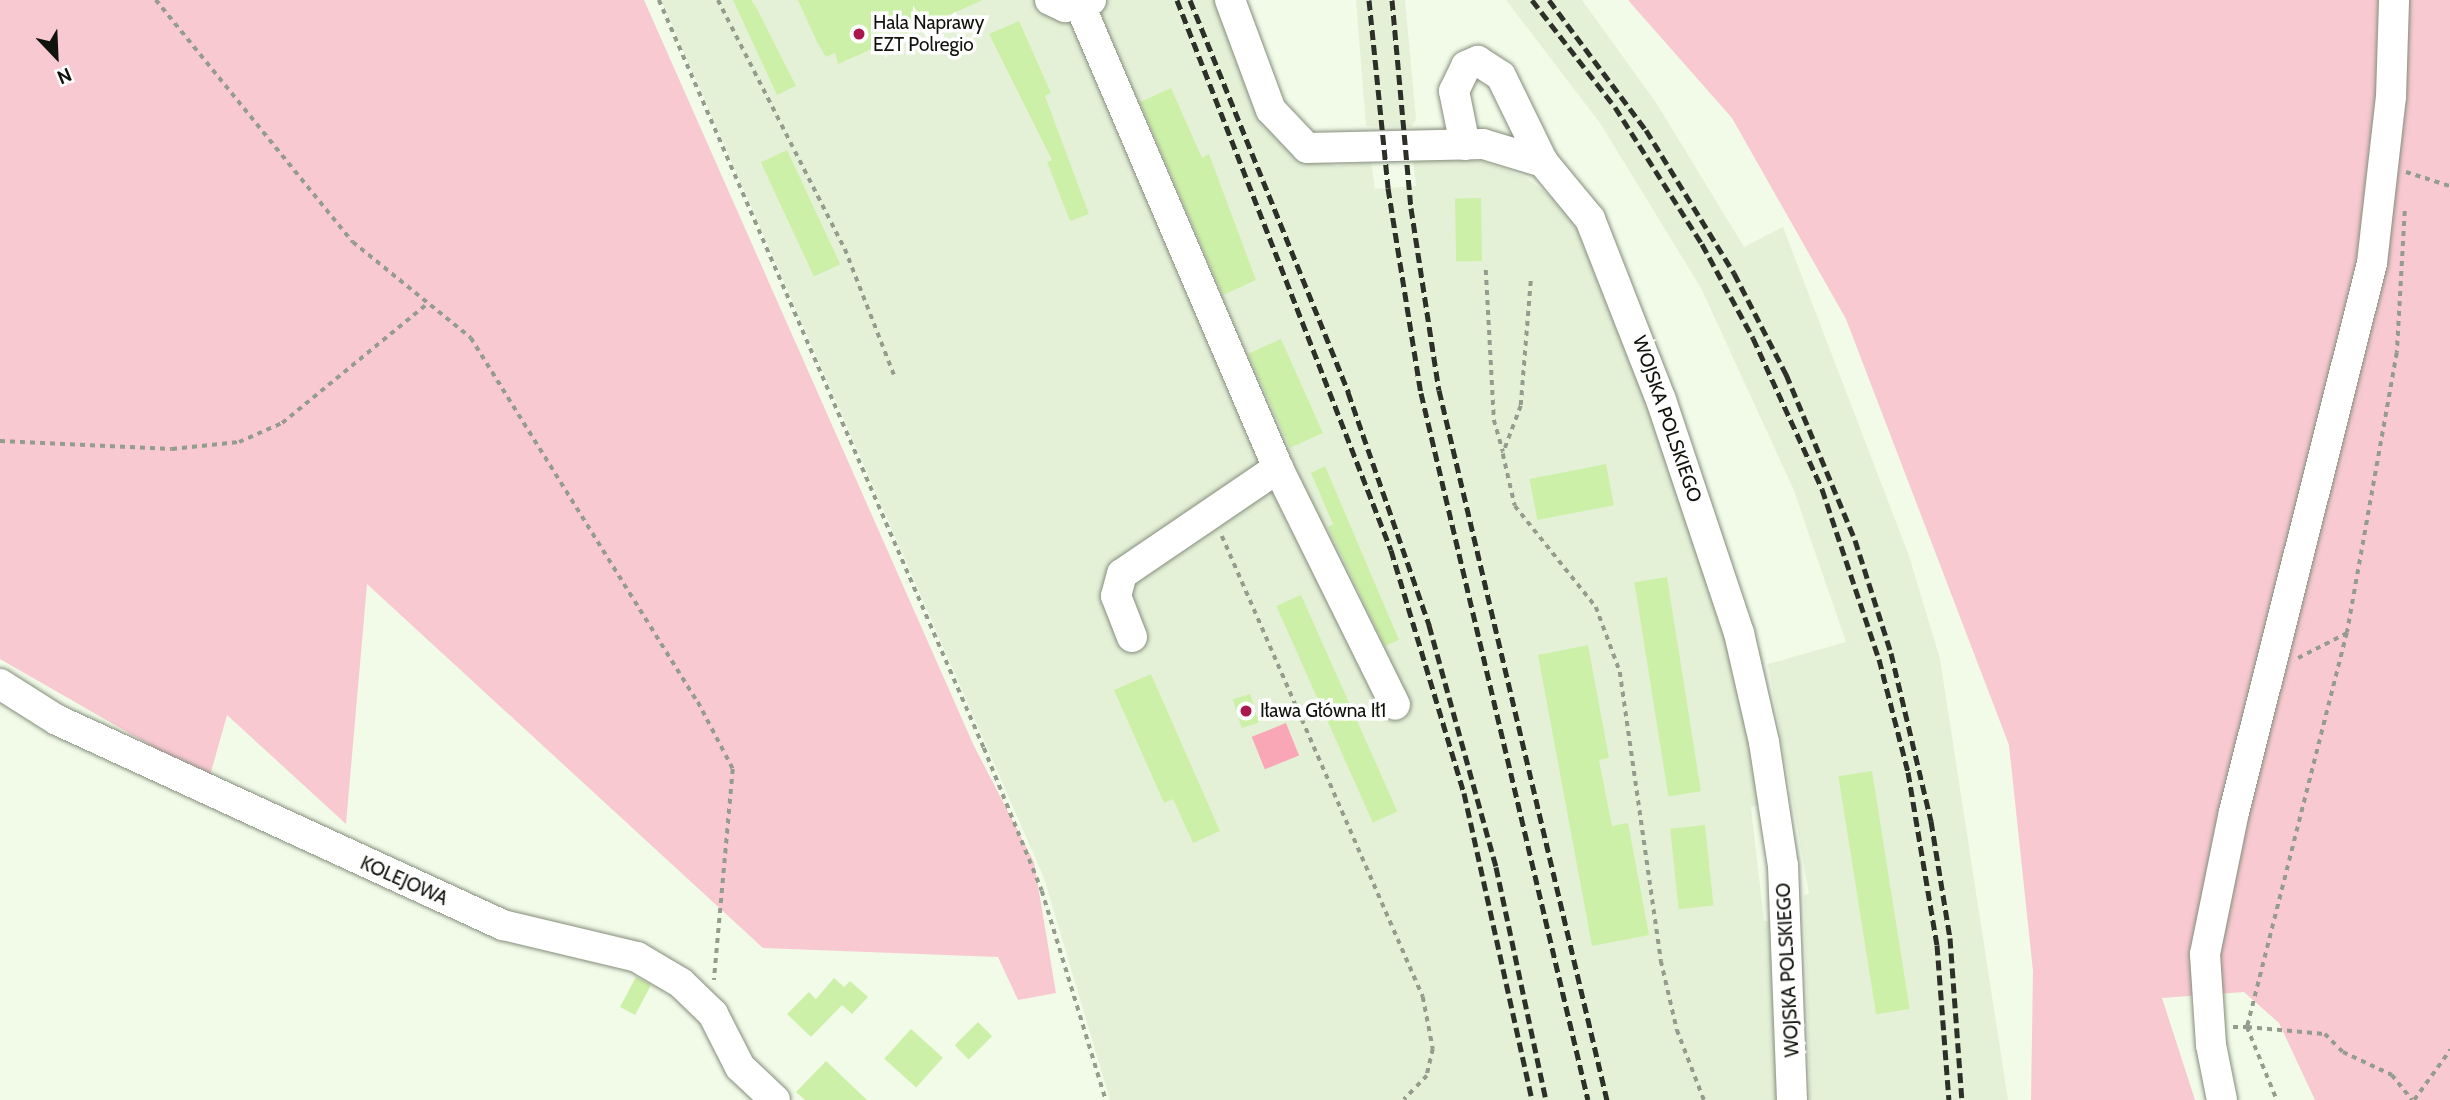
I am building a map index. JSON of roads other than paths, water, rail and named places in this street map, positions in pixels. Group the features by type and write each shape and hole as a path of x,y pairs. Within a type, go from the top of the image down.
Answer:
{"street":[{"path":"1050,0 1052,6 1085,2 1279,468 1395,705"},
{"path":"1230,0 1270,110 1307,148 1465,145 1543,162"},
{"path":"2222,1100 2210,1027 2205,954 2372,263 2399,178 2394,0"},
{"name":"WOJSKA POLSKIEGO","path":"1465,145 1454,90 1466,66 1478,61 1501,76 1543,162 1590,219 1614,270 1739,633 1783,866 1792,1100"},
{"path":"1132,637 1116,596 1122,574 1279,468"},
{"name":"KOLEJOWA","path":"0,684 57,720 503,925 637,957 681,983 713,1014 740,1067 775,1100"}],"railway":[{"path":"1177,0 1391,550 1464,793 1532,1100"},
{"path":"1190,0 1348,392 1429,625 1496,867 1546,1100"},
{"path":"1369,0 1388,188 1421,393 1588,1100"},
{"path":"1392,0 1411,208 1439,390 1607,1100"},
{"path":"1532,0 1615,107 1702,244 1753,338 1822,489 1879,659 1908,772 1937,945 1949,1100"},
{"path":"1549,0 1646,130 1734,273 1786,374 1855,540 1891,653 1931,821 1950,938 1962,1100"}],"place":[{"name":"Hala Naprawy EZT Polregio","path":"859,34"},
{"name":"Iława Główna Ił1","path":"1246,711"}]}
